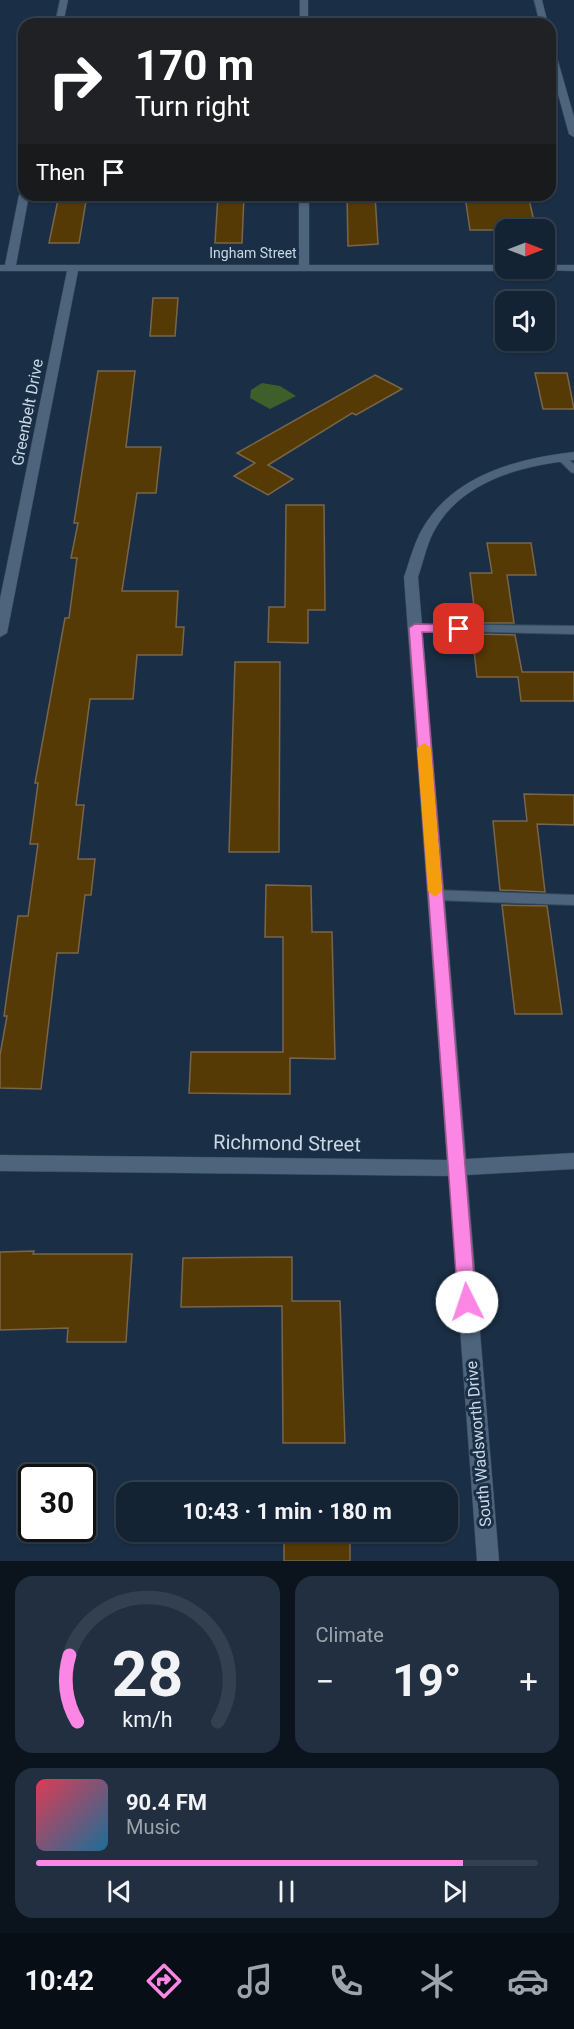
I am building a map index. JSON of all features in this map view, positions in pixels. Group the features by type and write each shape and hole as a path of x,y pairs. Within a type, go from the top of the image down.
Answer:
{"street":[{"path":"60,18 64,0"},
{"path":"304,0 304,18"},
{"path":"538,0 542,18"},
{"path":"556,69 574,134"},
{"path":"5,268 22,201"},
{"path":"304,201 304,268"},
{"name":"Ingham Street","path":"5,268 495,268"},
{"name":"Greenbelt Drive","path":"0,633 73,268"},
{"path":"555,268 574,268"},
{"name":"South Wadsworth Drive","path":"488,1561 411,577 427,532 453,499 502,470 543,459 568,457"},
{"name":"Richmond Street","path":"0,1162 456,1168 574,1161"}],"lane":[{"path":"568,457 574,470"},
{"path":"415,628 574,630"},
{"path":"435,895 574,900"}],"green space":[{"path":"262,383 280,386 296,396 270,409 250,398 251,390"}],"building":[{"path":"58,201 86,201 79,243 49,243"},
{"path":"218,201 244,201 242,243 215,243"},
{"path":"347,201 375,201 378,244 348,246"},
{"path":"466,201 529,201 533,219 495,219 495,230 470,230"},
{"path":"153,298 178,298 175,336 150,336"},
{"path":"98,371 135,371 126,447 161,447 156,493 137,493 122,591 178,591 176,627 184,627 182,655 137,655 133,699 90,699 76,805 84,805 78,859 95,859 91,895 85,895 78,953 57,953 41,1089 0,1088 0,1055 7,1016 4,1016 18,916 28,916 38,844 30,844 38,783 35,783 65,618 69,618 77,558 71,558 78,523 74,523"},
{"path":"535,373 567,373 574,409 543,409"},
{"path":"375,375 402,389 356,415 352,413 268,465 293,479 268,495 234,476 255,463 237,453"},
{"path":"286,505 324,505 325,610 308,610 308,643 268,642 269,607 285,607"},
{"path":"487,543 531,543 536,575 507,575 514,623 476,623 470,573 492,573"},
{"path":"477,634 515,635 522,672 574,672 574,701 521,701 518,677 477,677 473,641 478,641"},
{"path":"235,662 280,662 279,852 229,852"},
{"path":"524,794 574,795 574,825 537,824 545,892 500,890 493,821 527,821"},
{"path":"266,885 311,886 312,932 332,932 335,1059 290,1058 290,1094 189,1093 191,1052 283,1052 283,937 265,937"},
{"path":"502,905 547,906 562,1014 515,1014"},
{"path":"34,1251 33,1254 132,1254 126,1342 67,1342 68,1328 0,1330 0,1252"},
{"path":"292,1257 292,1301 340,1301 345,1443 283,1443 282,1306 181,1307 183,1258"},
{"path":"284,1542 350,1542 350,1561 284,1561"}],"slow traffic":[{"path":"424,748 435,891"}],"route":[{"path":"459,629 415,628 467,1302"}]}
